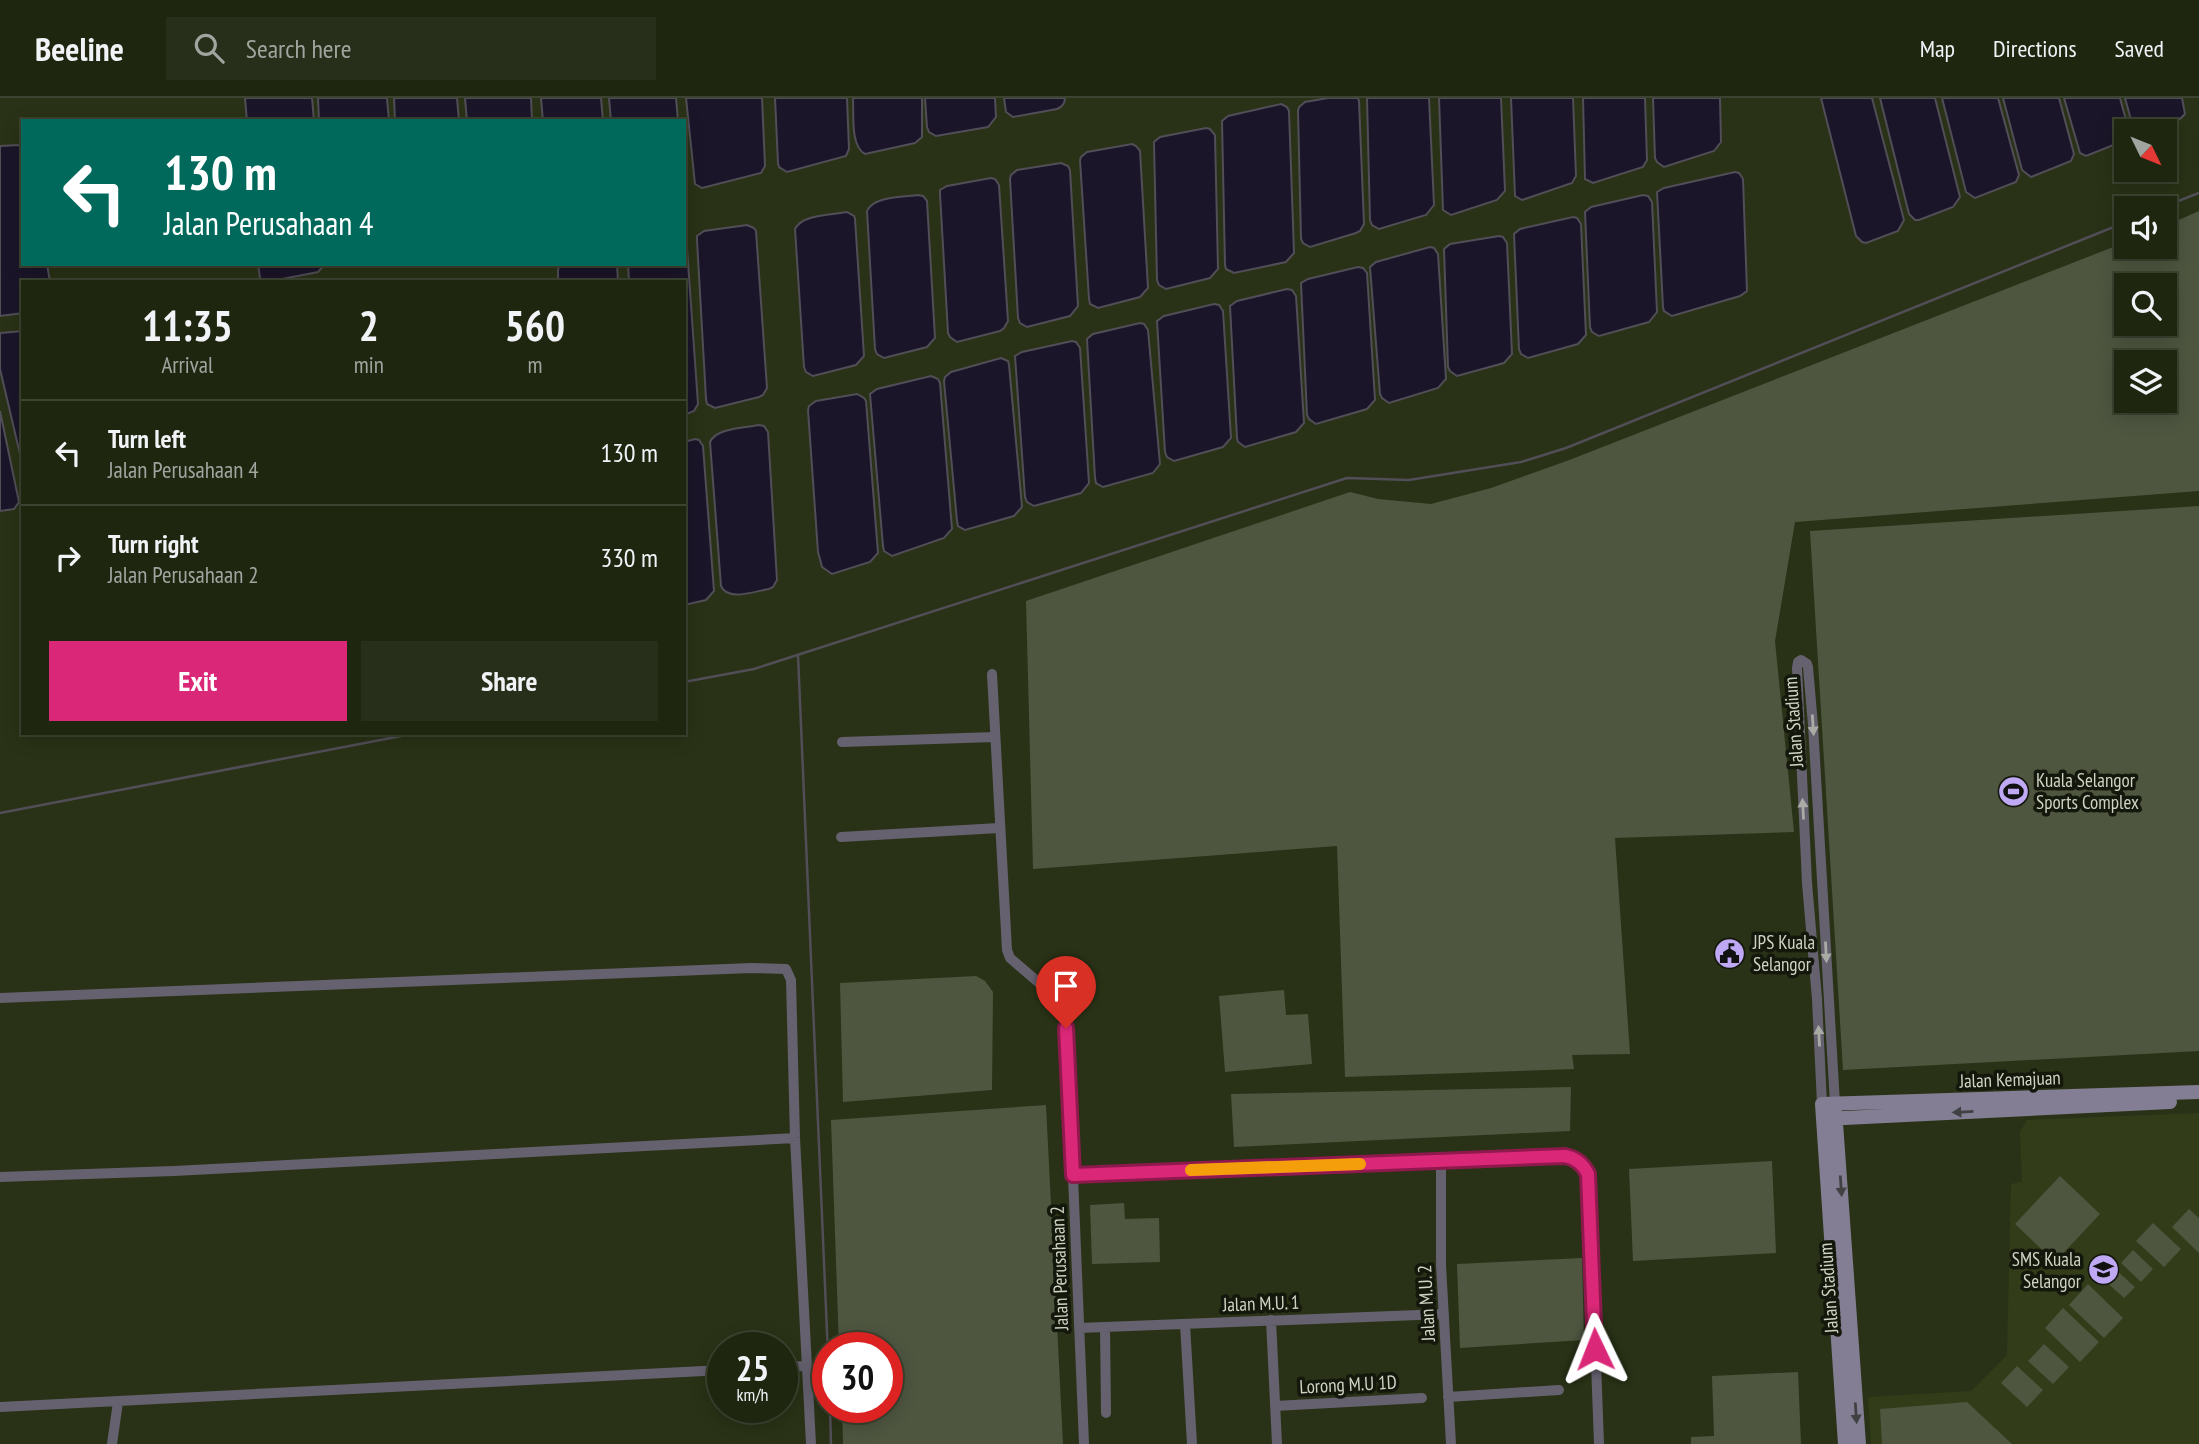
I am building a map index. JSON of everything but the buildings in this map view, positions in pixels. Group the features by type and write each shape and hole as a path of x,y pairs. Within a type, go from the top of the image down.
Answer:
{"street":[{"name":"Jalan Stadium","path":"1844,1444 1829,1111 1813,724 1808,667 1801,660 1797,668 1805,856 1829,1111 1858,1444"},
{"path":"841,837 999,828 992,674"},
{"path":"842,742 995,737"},
{"name":"Jalan Perusahaan 2","path":"999,828 1007,950 1010,958 1066,1006 1084,1444"},
{"path":"0,998 381,981 782,968 789,972 791,980 795,1138 811,1444"},
{"name":"Jalan Kemajuan","path":"1829,1111 2199,1092"},
{"name":"Jalan Kemajuan","path":"1829,1111 2199,1101"},
{"path":"0,1177 174,1171 795,1138"},
{"path":"1073,1175 1565,1156 1573,1158 1588,1174 1598,1444"},
{"name":"Jalan M.U. 2","path":"1441,1161 1441,1265 1451,1444"},
{"name":"Jalan M.U. 1","path":"1079,1328 1444,1314"},
{"path":"1271,1320 1277,1444"},
{"path":"1185,1324 1192,1444"},
{"path":"1105,1327 1106,1413"},
{"path":"798,1366 807,1366"},
{"path":"0,1407 707,1371"},
{"path":"1448,1397 1559,1390"},
{"name":"Lorong M.U 1D","path":"1275,1406 1422,1398"},
{"path":"113,1444 118,1402"}],"shaded area":[{"path":"245,98 312,98 314,119 247,119"},
{"path":"318,98 387,98 389,119 319,119"},
{"path":"394,98 457,98 459,119 395,119"},
{"path":"465,98 531,98 532,119 467,119"},
{"path":"541,98 601,98 603,119 543,119"},
{"path":"609,98 676,98 678,119 611,119"},
{"path":"686,98 762,98 765,166 761,173 702,188 695,184"},
{"path":"775,98 847,98 849,149 846,156 787,172 779,167"},
{"path":"853,98 922,98 922,137 915,143 865,154 860,150 855,137"},
{"path":"925,98 995,98 996,117 988,127 936,136 929,132 927,127"},
{"path":"1004,98 1065,98 1063,105 1057,109 1013,117 1006,112"},
{"path":"1328,98 1358,98 1359,101 1364,224 1356,233 1310,247 1301,239 1298,111 1305,102"},
{"path":"1367,98 1429,98 1434,205 1426,215 1379,229 1372,225 1370,220"},
{"path":"1439,98 1501,98 1505,191 1497,200 1451,215 1443,210"},
{"path":"1511,98 1573,98 1576,176 1572,183 1522,200 1515,196"},
{"path":"1583,98 1645,98 1647,160 1643,167 1593,183 1585,179"},
{"path":"1653,98 1720,98 1721,142 1714,151 1664,167 1655,158"},
{"path":"1821,98 1872,98 1904,220 1898,231 1866,243 1856,236"},
{"path":"1880,98 1935,98 1960,197 1953,207 1919,220 1909,214"},
{"path":"1942,98 1998,98 2019,175 2016,182 1975,198 1966,192"},
{"path":"2003,98 2059,98 2074,154 2071,161 2031,177 2022,170"},
{"path":"2064,98 2120,98 2126,119 2114,119 2114,145 2086,156 2080,153"},
{"path":"2125,98 2182,98 2185,114 2177,121 2131,119"},
{"path":"1281,104 1289,111 1294,253 1286,262 1234,273 1226,269 1225,265 1222,121 1228,116"},
{"path":"1206,128 1215,135 1218,269 1210,278 1166,289 1159,285 1157,280 1154,142 1160,137"},
{"path":"1132,144 1140,151 1148,288 1140,297 1098,308 1090,304 1089,299 1080,160 1087,152"},
{"path":"0,146 21,146 21,266 47,266 50,280 21,280 21,313 0,316"},
{"path":"1061,163 1070,170 1078,306 1070,316 1027,327 1020,323 1018,318 1010,179 1017,170"},
{"path":"1735,172 1743,179 1747,291 1740,296 1672,316 1664,311 1663,307 1657,192 1664,188"},
{"path":"991,178 999,185 1008,321 1000,331 957,342 948,333 940,190 947,186"},
{"path":"918,195 927,201 935,338 927,347 884,358 877,354 875,349 867,211 870,206 882,200"},
{"path":"1648,196 1652,202 1657,312 1649,322 1599,336 1592,332 1590,327 1585,212 1591,207"},
{"path":"2199,211 2199,491 1795,522 1775,641 1794,832 1615,838 1630,1054 1572,1055 1574,1069 1345,1077 1337,846 1033,869 1026,601 1350,492 1378,499 1431,504 1491,488 1572,459 2114,247 2114,259 2177,259 2177,221"},
{"path":"847,212 855,219 864,356 856,365 813,376 806,372 804,367 795,229 804,220"},
{"path":"1573,217 1581,224 1586,335 1578,344 1528,358 1521,354 1519,349 1514,234 1520,229"},
{"path":"747,225 756,231 767,388 759,397 715,408 707,404 706,399 697,236 704,231"},
{"path":"1499,236 1507,243 1512,354 1504,363 1457,376 1448,367 1444,249 1450,244"},
{"path":"1430,247 1438,254 1446,379 1438,388 1389,403 1380,394 1370,267 1376,262"},
{"path":"687,248 698,404 694,411 686,414 686,280 629,280 628,266 686,266"},
{"path":"258,266 323,266 318,272 277,280 260,278"},
{"path":"559,266 617,266 618,280 558,280"},
{"path":"1358,267 1367,273 1375,400 1367,409 1316,424 1307,415 1301,283"},
{"path":"1292,290 1296,296 1304,423 1296,432 1245,447 1237,438 1230,306 1237,301"},
{"path":"1219,305 1223,311 1231,438 1223,447 1174,461 1167,457 1165,452 1157,321 1164,316"},
{"path":"1140,323 1148,330 1160,464 1153,473 1103,487 1096,483 1095,478 1087,339 1093,334"},
{"path":"21,331 21,458 0,369 0,333"},
{"path":"1072,341 1080,348 1089,483 1081,493 1034,506 1027,502 1025,497 1015,356"},
{"path":"1001,358 1008,361 1009,365 1022,507 1014,516 965,530 958,526 957,521 944,381 951,372"},
{"path":"931,376 940,383 952,529 944,538 892,556 884,551 883,546 870,394 877,389"},
{"path":"857,394 866,401 878,553 870,562 832,574 822,567 818,552 808,410 816,401"},
{"path":"0,411 19,502 14,509 0,511"},
{"path":"764,426 768,432 777,580 769,589 736,595 724,591 721,586 710,442 724,431"},
{"path":"699,440 703,446 714,591 706,600 686,605 686,441"},
{"name":"Kuala Selangor Sports Complex","path":"2199,506 2199,1051 1843,1070 1810,531"},
{"path":"976,976 985,981 993,992 992,1090 843,1102 840,983"},
{"path":"1284,990 1286,1015 1308,1014 1312,1064 1225,1072 1219,996"},
{"path":"1571,1087 1570,1131 1234,1147 1231,1094"},
{"path":"1046,1105 1063,1444 843,1444 842,1423 903,1423 903,1332 838,1332 831,1120"},
{"name":"SMS Kuala Selangor","path":"2199,1113 2199,1444 1871,1444 1868,1397 1971,1391 2007,1355 2011,1184 2022,1182 2020,1132 2027,1120"},
{"path":"1772,1161 1776,1253 1633,1261 1629,1169"},
{"path":"2060,1176 2100,1214 2055,1262 2015,1224"},
{"path":"1124,1203 1125,1219 1159,1218 1160,1262 1092,1264 1090,1205"},
{"path":"2189,1209 2199,1218 2199,1253 2172,1227"},
{"path":"2153,1223 2181,1249 2164,1267 2136,1241"},
{"path":"2133,1250 2153,1269 2141,1282 2121,1263"},
{"path":"1582,1258 1584,1340 1460,1348 1457,1264"},
{"path":"2115,1269 2135,1287 2124,1298 2104,1280"},
{"path":"2088,1284 2123,1318 2104,1338 2069,1305"},
{"path":"2063,1308 2099,1342 2080,1362 2045,1328"},
{"path":"2044,1344 2069,1367 2053,1384 2028,1361"},
{"path":"2017,1366 2043,1390 2027,1407 2001,1383"},
{"path":"1798,1372 1801,1444 1691,1444 1691,1437 1714,1436 1712,1376"},
{"path":"1967,1402 2012,1444 1882,1444 1880,1409"}],"waterway":[{"path":"2177,201 2199,193"},
{"path":"686,682 754,669 1347,478 1409,480 1521,462 1566,448 2114,227"},
{"path":"798,655 827,1332"},
{"path":"0,813 407,735"},
{"path":"830,1423 831,1444"}],"slow traffic":[{"path":"1191,1170 1360,1164"}],"place":[{"name":"Kuala Selangor Sports Complex","path":"2013,791"},
{"name":"JPS Kuala Selangor","path":"1730,953"},
{"name":"SMS Kuala Selangor","path":"2104,1270"}],"route":[{"path":"1066,1028 1073,1175 1565,1156 1573,1158 1588,1174 1595,1349"}]}
